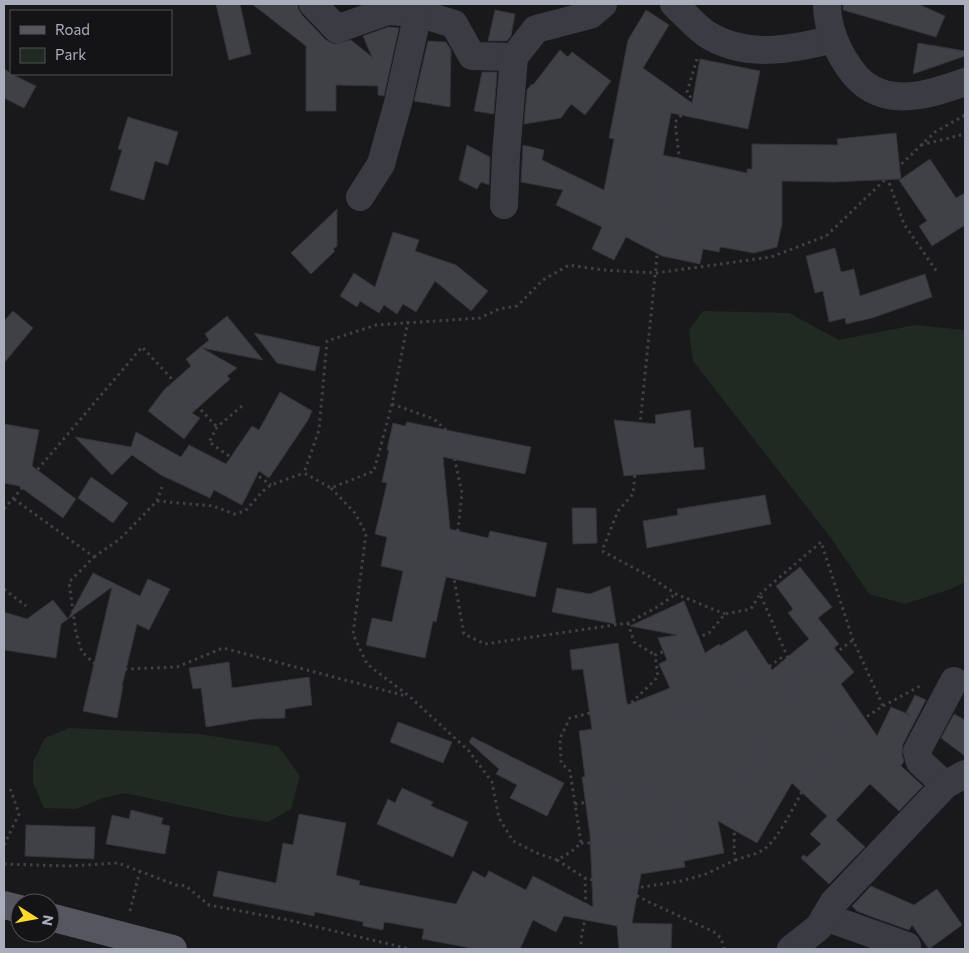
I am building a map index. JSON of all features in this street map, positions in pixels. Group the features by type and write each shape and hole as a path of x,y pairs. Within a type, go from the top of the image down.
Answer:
{"main road":[{"path":"60,920 173,949"}],"street":[{"path":"313,4 337,29 387,11 460,14 472,56 514,57"},
{"path":"504,205 514,57 536,29 590,16 603,4"},
{"path":"674,4 705,33 730,45 766,51 798,48 833,39"},
{"path":"827,4 833,39 851,71 871,89 889,95 903,96 931,93 965,82"},
{"path":"360,197 380,164 398,103 418,13"},
{"path":"791,949 823,910 955,779 920,762 917,751 954,681"},
{"path":"823,910 907,946"},
{"path":"823,910 870,949"}],"path":[{"path":"157,502 213,506 234,514 245,512 263,491 271,485 304,473 331,488 355,513 366,534 353,634 367,664 409,696 469,750 492,782 499,818 512,841 557,860 585,878 630,889 681,881 706,874 735,860 762,851 779,832 826,751 854,725 883,706 853,640 820,542 760,594 751,609 725,614 676,594 647,575 602,551 618,511 633,494 662,206 658,191 680,155 675,122 694,102 687,92 705,33"},
{"path":"304,473 320,430 327,341 376,325 480,318 499,310 517,306 543,280 569,265 603,270 656,273 771,257 826,236 934,132 965,116"},
{"path":"920,145 965,134"},
{"path":"887,177 904,224 937,272"},
{"path":"331,488 374,470 392,404 408,322"},
{"path":"4,509 142,347 217,427"},
{"path":"392,404 434,419 449,433 462,493 453,573 464,634 485,644 628,622 657,607 676,594"},
{"path":"242,406 217,427 209,442 271,485"},
{"path":"162,487 157,502 120,539 94,557 69,582 76,633 82,652 95,664 127,669 177,667 223,648 409,696"},
{"path":"14,499 94,557"},
{"path":"4,588 26,606"},
{"path":"760,594 785,655 798,681"},
{"path":"655,655 710,633 725,614"},
{"path":"628,622 634,642 655,655"},
{"path":"735,860 735,815 758,750 785,714 789,698 798,681 853,640"},
{"path":"581,843 570,771 561,763 560,738 570,718 631,703 658,677 655,655"},
{"path":"661,725 738,689 785,655"},
{"path":"4,846 19,814 10,788"},
{"path":"575,804 674,790 680,832"},
{"path":"557,860 572,852 581,843 631,843 680,832 702,821 735,815"},
{"path":"4,864 69,866 118,863 176,885 186,886 209,905 288,920 410,949"},
{"path":"581,949 586,914 585,878"},
{"path":"618,886 651,904 714,932 721,938 724,949"}],"green space":[{"path":"703,311 789,313 839,340 915,325 965,330 965,582 951,589 905,604 869,594 831,538 693,361 689,330"},
{"path":"69,728 198,734 278,746 300,776 291,809 268,822 230,816 125,793 103,798 76,809 44,808 33,783 33,762 45,738"}],"building":[{"path":"216,4 240,4 251,54 229,60"},
{"path":"252,4 298,4 302,15 326,40 334,44 351,40 372,57 363,36 388,27 399,28 384,96 378,95 378,86 336,85 336,111 306,111 306,46"},
{"path":"843,4 918,4 945,16 936,37 843,10"},
{"path":"495,10 515,14 511,36 507,41 488,41"},
{"path":"646,10 669,25 643,68 692,103 700,59 760,71 748,129 671,113 663,155 747,173 747,169 752,169 752,144 838,145 837,139 896,133 901,179 833,182 782,181 782,224 777,247 754,253 720,247 719,252 703,249 700,264 662,256 626,237 614,260 592,249 602,227 556,205 563,190 521,182 523,145 544,150 542,160 604,190 614,139 609,138 628,40"},
{"path":"428,41 446,42 451,50 450,107 414,101"},
{"path":"918,43 965,51 965,56 913,74"},
{"path":"560,50 568,57 572,52 611,81 585,115 571,104 561,118 524,124 527,90"},
{"path":"4,68 10,75 36,86 24,108 4,98"},
{"path":"482,72 497,72 494,114 474,111"},
{"path":"128,117 178,132 168,165 155,161 144,200 110,190 122,150 118,149"},
{"path":"467,145 490,157 489,185 481,182 477,189 459,180"},
{"path":"930,159 956,198 965,193 965,225 932,246 919,226 927,221 899,180"},
{"path":"337,209 337,246 333,249 335,251 311,274 291,253"},
{"path":"393,232 419,240 415,251 456,265 488,291 471,311 435,281 416,312 403,304 397,314 384,305 379,313 360,301 357,307 340,296 354,273 375,287"},
{"path":"835,248 841,272 854,269 860,296 925,274 932,297 872,318 846,324 845,318 829,322 823,291 815,293 806,256"},
{"path":"13,311 33,328 4,363 4,321"},
{"path":"227,316 263,360 202,348 237,368 227,376 230,379 192,413 200,418 184,439 148,411 164,390 191,366 186,359 209,340 205,334"},
{"path":"254,333 320,347 315,371 277,363"},
{"path":"280,392 312,411 269,478 259,471 242,505 214,490 210,498 161,475 132,455 112,475 75,437 131,447 136,432 181,457 189,445 226,464 252,426 259,430"},
{"path":"690,410 694,448 703,447 705,469 624,476 614,420 656,424 655,415"},
{"path":"407,422 531,447 525,474 443,457 450,529 488,538 490,531 547,543 535,597 446,577 436,622 433,621 425,658 366,645 372,618 392,622 403,571 381,566 387,537 375,534 387,483 382,482 393,423 405,426"},
{"path":"4,424 39,430 32,466 76,499 63,518 19,486 4,483"},
{"path":"91,477 128,503 113,523 78,498"},
{"path":"765,495 771,524 647,548 643,521 678,515 677,509"},
{"path":"572,508 596,508 597,543 573,544"},
{"path":"800,567 832,607 818,618 839,644 834,648 854,672 841,684 877,736 891,707 910,715 906,713 915,695 926,700 903,744 902,754 904,761 901,766 923,786 899,811 870,784 836,820 865,847 829,884 801,858 803,855 807,857 821,844 810,834 827,816 792,783 757,843 718,821 724,853 684,861 685,867 641,874 632,923 672,924 671,949 619,949 617,926 564,916 556,932 533,920 520,949 476,949 422,939 424,929 384,922 383,930 363,926 363,922 315,912 314,916 213,896 218,871 276,883 283,843 293,845 299,814 346,823 336,875 360,881 359,885 456,904 473,871 485,878 489,871 526,890 533,876 593,907 590,835 582,777 585,777 579,731 592,729 583,669 572,670 570,650 618,643 627,705 670,688 659,664 667,660 658,638 677,635 630,626 684,601 705,653 746,630 772,670 809,639 788,613 793,609 776,586"},
{"path":"93,573 140,596 148,579 170,589 149,630 137,624 122,686 117,718 83,711 112,587 68,619"},
{"path":"610,586 616,624 552,612 557,588 590,594"},
{"path":"53,600 68,619 61,624 56,658 4,650 4,612 27,619"},
{"path":"229,662 232,688 309,677 312,705 285,709 285,718 254,719 206,727 201,688 193,689 189,668"},
{"path":"954,714 965,720 965,756 941,738"},
{"path":"398,722 452,742 443,763 390,742"},
{"path":"472,737 564,783 547,816 510,798 517,785 496,774 499,769 469,742"},
{"path":"402,788 433,802 431,806 468,822 453,857 377,824 388,799 395,803"},
{"path":"131,810 163,818 161,824 170,826 165,854 106,844 112,815 129,819"},
{"path":"26,825 95,827 94,859 25,856"},
{"path":"871,886 914,905 937,889 962,925 929,949 912,925 909,930 857,911 852,906"}]}
